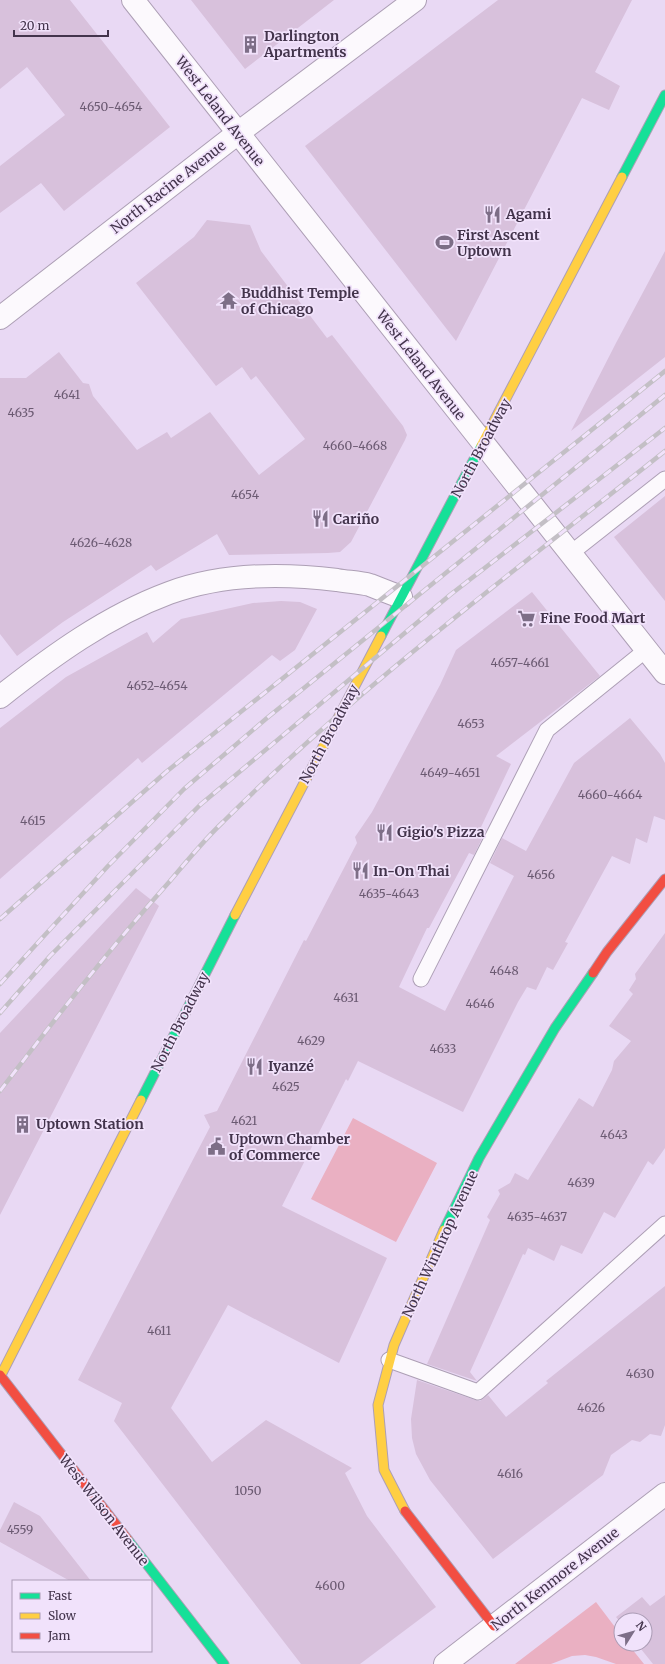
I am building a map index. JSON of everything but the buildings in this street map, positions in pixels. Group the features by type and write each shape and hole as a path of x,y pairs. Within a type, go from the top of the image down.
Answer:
{"main road":[{"name":"North Broadway","path":"0,1376 225,933 401,597 484,444 663,105"},
{"name":"North Winthrop Avenue","path":"494,1626 413,1522 384,1470 378,1405 394,1345 435,1250 479,1158 556,1028 607,952 665,879"},
{"name":"West Wilson Avenue","path":"0,1376 224,1664"}],"street":[{"name":"West Leland Avenue","path":"133,0 665,674"},
{"name":"North Racine Avenue","path":"0,318 238,133 410,3"},
{"path":"0,697 52,656 116,617 170,592 209,582 261,575 309,576 368,585 401,597"},
{"name":"North Kenmore Avenue","path":"445,1664 665,1494"}],"lane":[{"path":"571,553 665,479"},
{"path":"421,979 547,730 646,650"},
{"path":"389,1360 478,1392 665,1224"}],"shaded area":[{"path":"353,1118 437,1163 396,1242 311,1199"},
{"path":"596,1602 613,1624 613,1652 634,1652 644,1664 616,1664 585,1655 572,1656 551,1664 515,1664"}],"railway":[{"path":"0,919 166,772 665,371"},
{"path":"0,984 108,866 184,789 267,718 665,395"},
{"path":"0,1013 50,956 200,805 450,595 665,428"},
{"path":"0,1091 41,1037 126,932 209,836 223,822 275,772 383,676 495,585 665,451"}],"traffic: fast":[{"path":"622,177 665,95"},
{"path":"381,636 481,446"},
{"path":"141,1100 235,915"},
{"path":"444,1230 479,1158 555,1028 593,973"},
{"path":"128,1540 224,1664"}],"traffic: slow":[{"path":"481,446 622,177"},
{"path":"235,915 381,636"},
{"path":"0,1377 141,1100"},
{"path":"405,1511 384,1470 378,1405 394,1345 444,1230"}],"traffic: jam":[{"path":"593,973 607,952 665,879"},
{"path":"0,1375 128,1540"},
{"path":"405,1511 494,1626"}],"place":[{"name":"Darlington Apartments","path":"251,44"},
{"name":"Agami","path":"493,214"},
{"name":"First Ascent Uptown","path":"444,243"},
{"name":"Buddhist Temple of Chicago","path":"228,301"},
{"name":"Cariño","path":"320,519"},
{"name":"Fine Food Mart","path":"527,618"},
{"name":"Gigio's Pizza","path":"384,832"},
{"name":"In-On Thai","path":"360,871"},
{"name":"Iyanzé","path":"255,1066"},
{"name":"Uptown Station","path":"23,1124"},
{"name":"Uptown Chamber of Commerce","path":"216,1147"}]}
